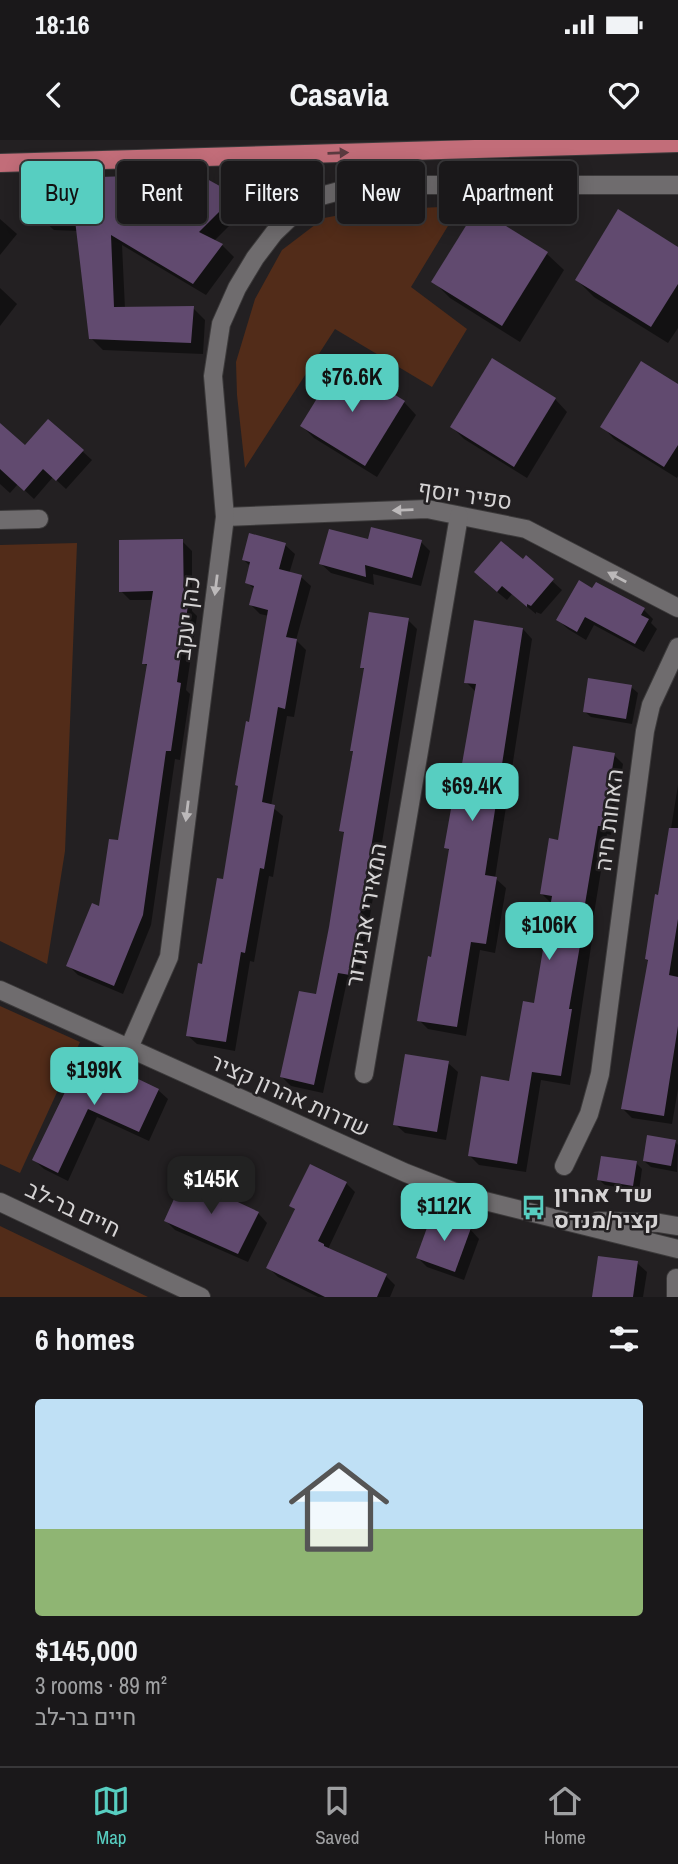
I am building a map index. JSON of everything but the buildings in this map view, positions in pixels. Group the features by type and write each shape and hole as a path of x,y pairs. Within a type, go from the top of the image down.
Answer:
{"main road":[{"path":"0,163 678,143"}],"street":[{"name":"כהן יעקב","path":"128,1050 169,957 225,517 213,376 221,324 237,288 255,258 274,233 300,208 321,196 354,187 396,184 678,185"},
{"name":"ספיר יוסף","path":"225,517 427,509 526,529 678,608"},
{"name":"המאירי אביגדור","path":"364,1074 459,516"},
{"path":"0,520 39,519"},
{"name":"האחות חיה","path":"564,1166 589,1114 600,1074 645,731 651,705 678,647"},
{"name":"שדרות אהרון קציר","path":"0,990 128,1050 406,1173 465,1196 678,1249"},
{"name":"חיים בר-לב","path":"0,1202 201,1297"},
{"name":"שדרות אהרון קציר","path":"570,1220 678,1226"},
{"path":"676,1279 676,1297"}],"shaded area":[{"path":"439,207 439,224 449,224 411,287 467,329 432,387 335,329 245,468 236,362 255,299 282,250 316,224 323,224 324,218 337,216 337,224 425,224 425,208"},
{"path":"77,543 65,851 47,964 0,941 0,545"},
{"path":"0,1006 80,1042 20,1173 0,1164"},
{"path":"0,1226 148,1297 0,1297"}],"place":[{"name":"שד׳ אהרון קציר/מנדס","path":"534,1207"}]}
